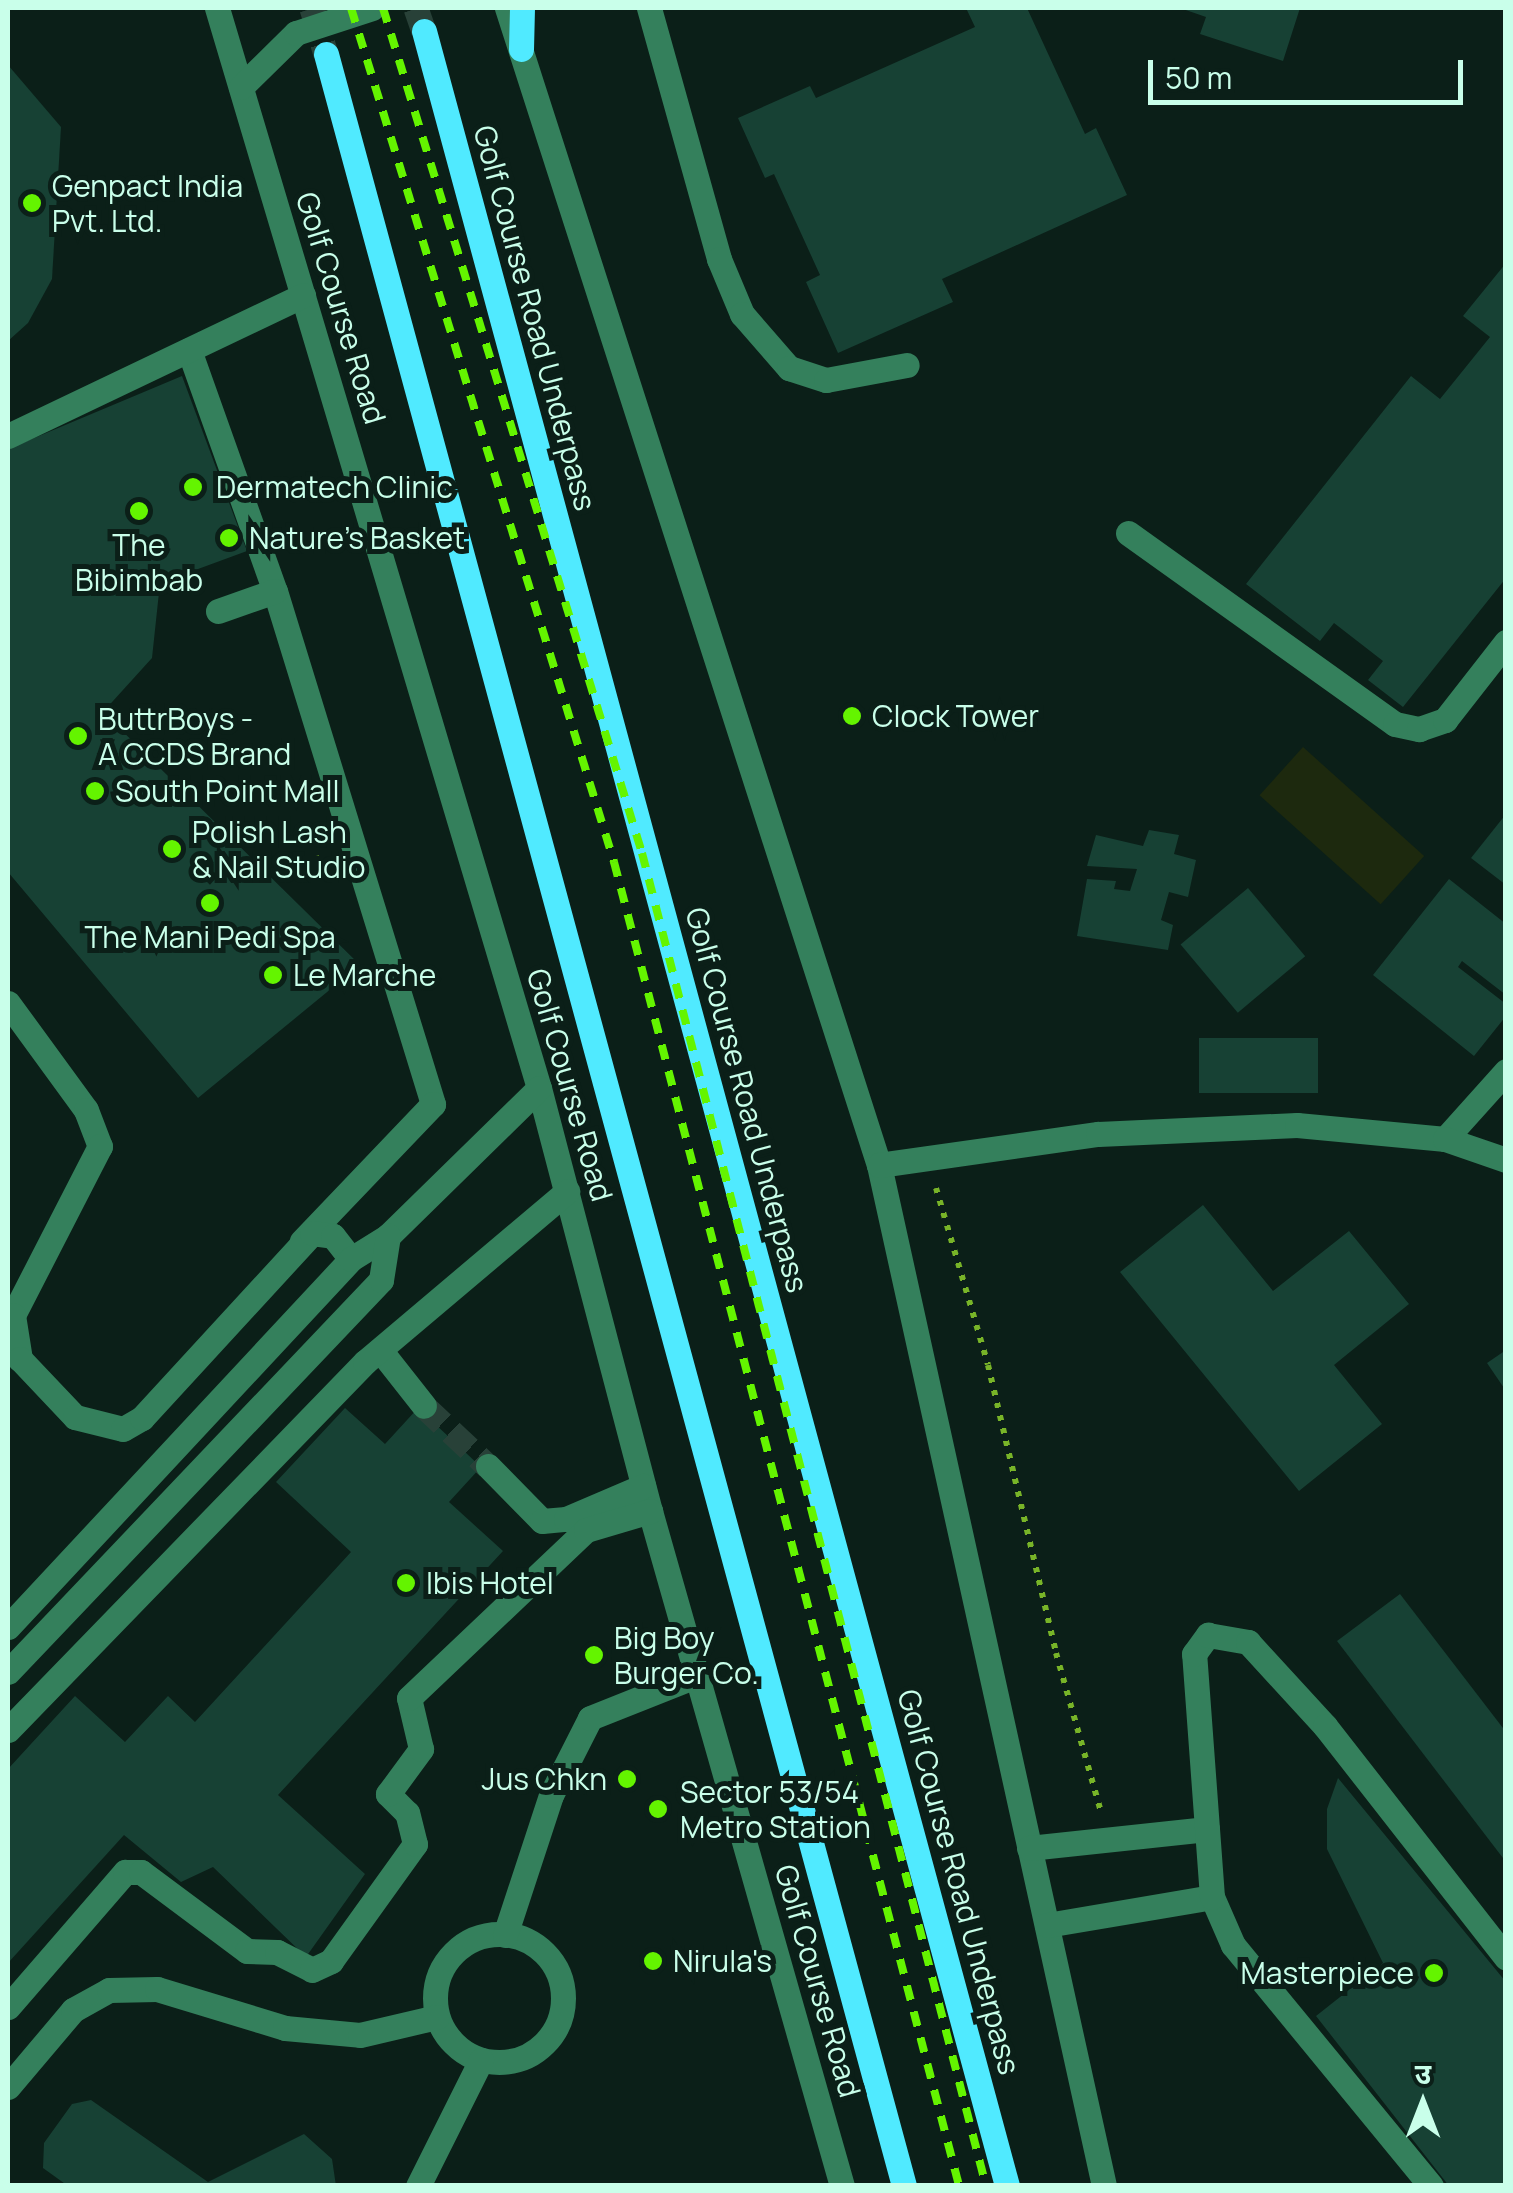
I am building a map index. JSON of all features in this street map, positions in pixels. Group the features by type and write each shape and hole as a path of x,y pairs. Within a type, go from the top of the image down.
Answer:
{"main road":[{"path":"513,11 522,49"},
{"name":"Golf Course Road Underpass","path":"424,31 1007,2186"},
{"path":"326,54 904,2186"}],"street":[{"name":"Golf Course Road","path":"217,8 539,1088 646,1498 842,2186"},
{"path":"241,87 296,33 372,8"},
{"path":"486,8 513,11"},
{"path":"649,8 719,259 742,314 789,368 826,380 906,364"},
{"path":"522,49 879,1165 1104,2186"},
{"path":"8,436 303,295"},
{"path":"8,1003 86,1110 100,1146 13,1315 20,1359 75,1417 123,1429 142,1418 433,1104 275,590 188,350"},
{"path":"1128,533 1395,724 1420,729 1445,720 1506,642"},
{"path":"218,612 275,590"},
{"path":"1445,1139 1506,1071"},
{"path":"8,1627 351,1258 388,1236 539,1088"},
{"path":"879,1165 1098,1134 1297,1125 1445,1139 1506,1160"},
{"path":"8,1730 380,1350 510,1235 567,1191"},
{"path":"302,1241 322,1232 351,1258"},
{"path":"8,1672 381,1280 388,1236"},
{"path":"380,1350 424,1406"},
{"path":"488,1466 542,1521 566,1519 646,1498"},
{"path":"8,2007 124,1872 151,1879 246,1951 277,1952 312,1970 331,1961 416,1844 407,1813 388,1794 421,1749 409,1698 586,1530 646,1498"},
{"path":"1431,2186 1233,1946 1212,1897 1194,1654 1208,1635 1248,1642 1261,1656 1325,1726 1506,1958"},
{"path":"506,1935 551,1796 590,1718 698,1675"},
{"path":"1029,1848 1207,1829"},
{"path":"1046,1925 1212,1897"},
{"path":"483,1934 506,1935 544,1950 560,1977 563,2009 549,2038 524,2058 481,2060 446,2036 437,2017 438,1975 448,1956 483,1934"},
{"path":"8,2087 73,2010 109,1990 156,1989 286,2028 360,2035 437,2017"},
{"path":"418,2186 481,2060"}],"path":[{"path":"264,871 355,850"},
{"path":"927,1158 988,1364 1056,1653 1110,1840"}],"green space":[{"path":"1303,747 1424,856 1381,904 1260,795"}],"building":[{"path":"966,8 1027,8 1085,134 1096,128 1127,195 942,279 953,302 838,353 806,282 820,275 774,174 765,178 738,118 810,86 816,98 975,27"},
{"path":"1180,8 1300,8 1283,61 1200,34 1206,17"},
{"name":"Genpact India Pvt. Ltd.","path":"8,65 61,127 52,279 28,323 8,341"},
{"path":"1506,263 1506,578 1403,707 1368,680 1383,661 1334,623 1320,641 1246,584 1411,376 1440,399 1490,337 1463,316"},
{"name":"South Point Mall","path":"182,376 247,551 160,583 152,658 103,712 360,965 198,1098 8,872 8,449"},
{"path":"1506,814 1506,885 1471,858"},
{"path":"1149,830 1179,835 1174,854 1196,860 1188,897 1169,892 1161,920 1173,925 1168,950 1077,936 1087,879 1116,881 1114,889 1130,891 1137,869 1087,866 1096,835 1143,846"},
{"path":"1449,879 1506,924 1506,995 1462,961 1458,967 1506,1004 1506,1016 1474,1056 1373,975"},
{"path":"1248,888 1305,956 1238,1013 1181,945"},
{"path":"1199,1038 1318,1038 1318,1093 1199,1093"},
{"path":"1203,1205 1273,1291 1349,1231 1409,1304 1334,1365 1382,1424 1299,1491 1120,1272"},
{"path":"1506,1350 1506,1391 1487,1363"},
{"path":"345,1408 385,1444 418,1408 481,1467 449,1502 503,1551 278,1795 365,1874 306,1957 213,1867 181,1882 124,1835 8,1963 8,1769 75,1696 125,1742 168,1696 195,1722 351,1552 276,1482"},
{"path":"1400,1594 1506,1732 1506,1862 1337,1641"},
{"name":"Masterpiece","path":"1338,1778 1506,1982 1506,2186 1449,2186 1316,2016 1383,1963 1327,1849 1327,1809"},
{"path":"91,2100 208,2182 304,2134 332,2159 336,2186 68,2186 43,2168 44,2143 72,2104"}],"tunnel":[{"path":"312,8 326,54"},
{"path":"416,8 424,31"},
{"path":"424,1406 488,1466"}],"railway":[{"path":"351,8 614,862 959,2186"},
{"path":"383,8 642,853 986,2186"}],"place":[{"name":"Genpact India Pvt. Ltd.","path":"32,203"},
{"name":"Dermatech Clinic","path":"193,487"},
{"name":"The Bibimbab","path":"139,511"},
{"name":"Nature's Basket","path":"229,538"},
{"name":"Clock Tower","path":"852,716"},
{"name":"ButtrBoys - A CCDS Brand","path":"78,736"},
{"name":"South Point Mall","path":"95,791"},
{"name":"Polish Lash & Nail Studio","path":"172,849"},
{"name":"The Mani Pedi Spa","path":"210,903"},
{"name":"Le Marche","path":"273,975"},
{"name":"Ibis Hotel","path":"406,1583"},
{"name":"Big Boy Burger Co.","path":"594,1655"},
{"name":"Jus Chkn","path":"627,1779"},
{"name":"Sector 53/54 Metro Station","path":"658,1809"},
{"name":"Nirula's","path":"653,1961"},
{"name":"Masterpiece","path":"1434,1973"}]}
